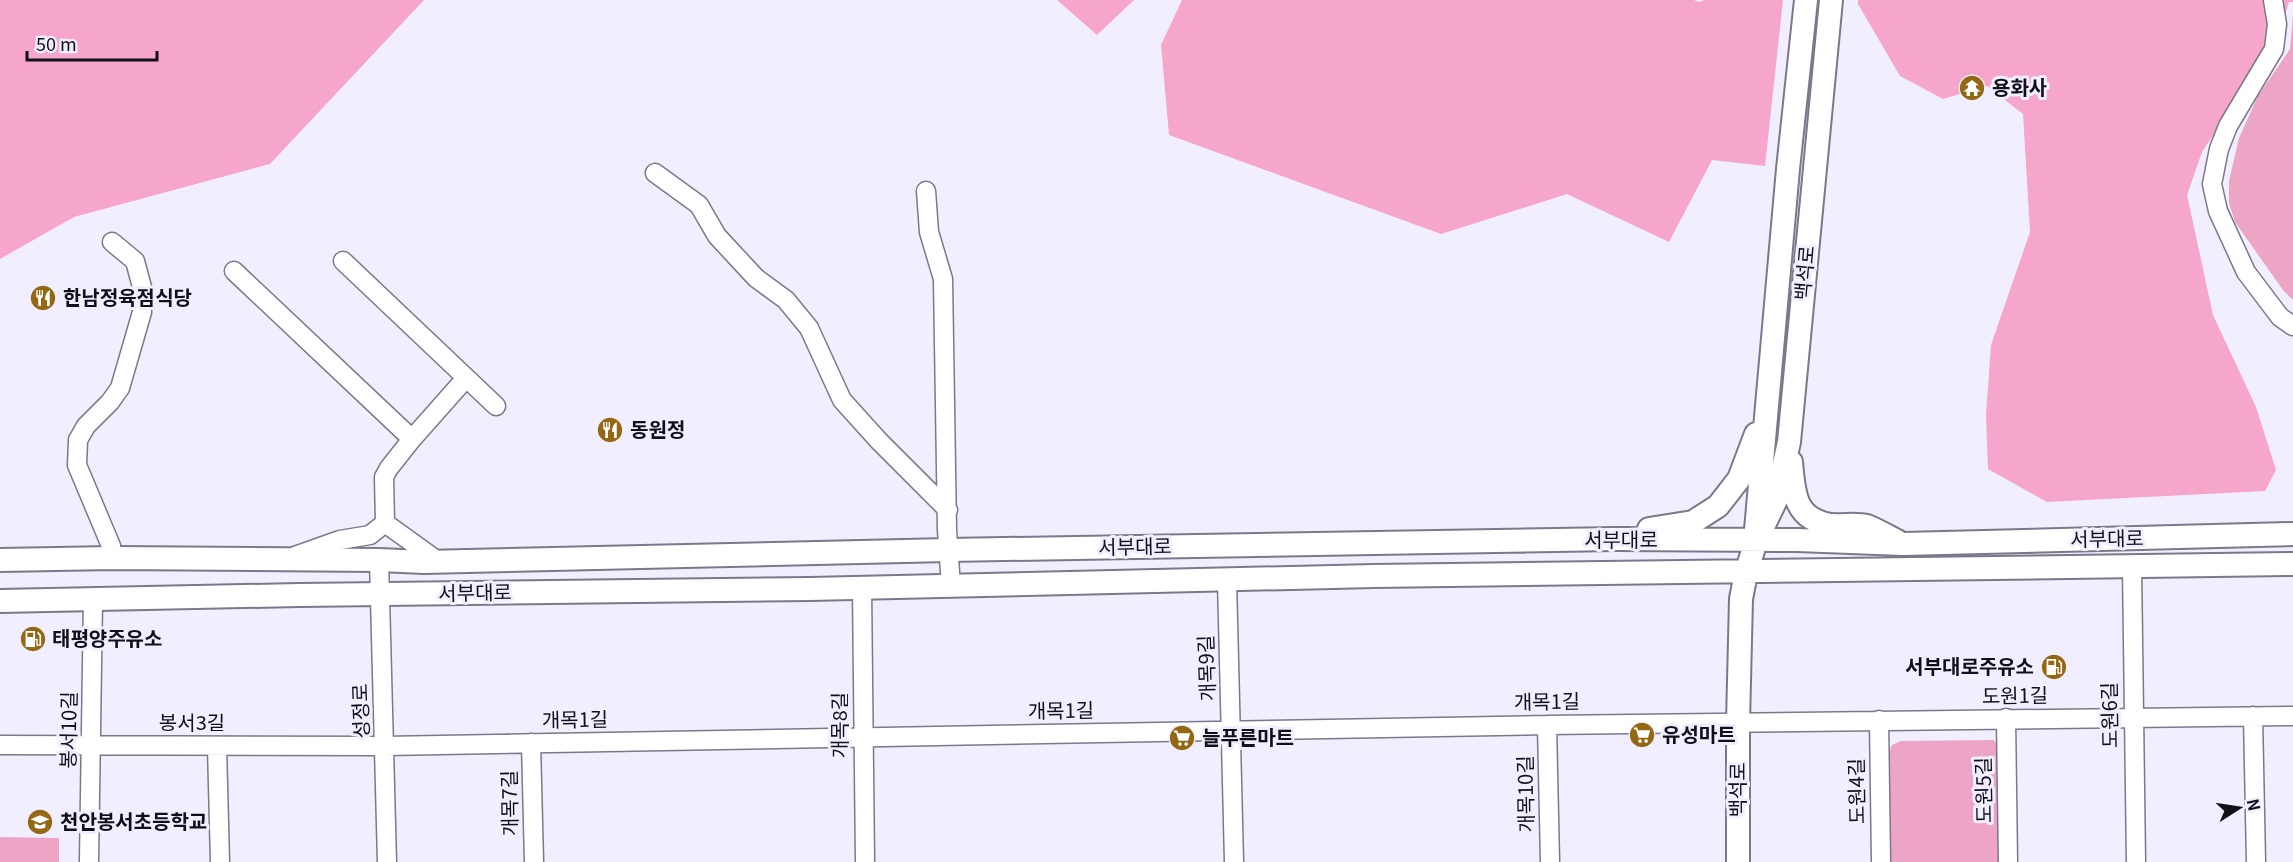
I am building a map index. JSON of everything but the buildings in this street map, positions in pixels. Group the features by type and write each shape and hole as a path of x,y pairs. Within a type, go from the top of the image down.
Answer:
{"main road":[{"name":"백석로","path":"1756,540 1788,169 1806,0"},
{"name":"백석로","path":"1738,862 1738,722 1742,599 1746,573 1756,540 1776,500 1789,442 1831,0"},
{"path":"1616,539 1656,528 1693,522 1718,506 1739,479 1766,408"},
{"path":"1789,442 1795,500 1803,511 1816,521 1830,525 1866,526 1903,544"},
{"name":"서부대로","path":"0,560 112,558 439,562 948,550 1616,539 1903,544 2293,534"},
{"name":"서부대로","path":"0,601 2293,564"}],"street":[{"path":"2273,0 2277,24 2274,49 2228,126 2219,149 2212,184 2218,211 2246,272 2280,317 2293,326"},
{"path":"655,173 699,205 717,236 756,278 786,300 809,328 842,400 879,441 948,510"},
{"path":"926,191 929,231 943,279 948,550 951,586"},
{"path":"112,242 135,261 142,286 141,312 120,388 110,402 86,426 78,440 77,465 111,546 112,558"},
{"path":"343,261 496,406"},
{"path":"234,271 412,439"},
{"path":"385,523 384,477 412,439 466,378"},
{"path":"288,559 340,540 370,535 385,523"},
{"path":"385,523 439,562"},
{"name":"성정로","path":"379,560 387,862"},
{"name":"도원6길","path":"2132,567 2136,862"},
{"name":"개목9길","path":"1227,580 1234,862"},
{"name":"개목8길","path":"862,588 865,862"},
{"name":"봉서10길","path":"89,862 93,599"},
{"path":"2253,716 2256,862"},
{"name":"도원1길","path":"1738,722 2293,716"},
{"name":"도원5길","path":"2006,718 2008,862"},
{"name":"도원4길","path":"1879,720 1881,862"},
{"name":"개목1길","path":"385,746 1738,722"},
{"name":"개목10길","path":"1547,725 1550,862"},
{"name":"개목7길","path":"531,743 534,862"},
{"name":"봉서3길","path":"0,745 385,746"},
{"path":"217,746 220,862"}],"shaded area":[{"path":"0,0 424,0 270,164 74,217 0,259"},
{"path":"1057,0 1134,0 1097,35"},
{"path":"1182,0 1694,0 1699,2 1705,0 1783,0 1765,166 1712,160 1669,242 1567,194 1441,234 1169,135 1161,45"},
{"path":"1858,0 2293,0 2289,2 2274,49 2202,152 2187,195 2213,315 2256,407 2276,470 2265,491 2047,502 1988,469 1986,415 1991,345 2030,232 2023,114 1987,86 1943,99 1900,76 1858,4"},
{"path":"2293,14 2293,300 2283,290 2235,222 2229,203 2229,181 2239,138 2258,96 2290,49"},
{"path":"1993,740 1998,744 2002,862 1891,862 1888,755 1892,745 1901,741"},
{"path":"0,837 59,838 59,862 0,862"}],"place":[{"name":"용화사","path":"1972,88"},
{"name":"한남정육점식당","path":"43,298"},
{"name":"동원정","path":"610,430"},
{"name":"태평양주유소","path":"33,639"},
{"name":"서부대로주유소","path":"2054,667"},
{"name":"유성마트","path":"1642,735"},
{"name":"늘푸른마트","path":"1182,738"},
{"name":"천안봉서초등학교","path":"40,822"}]}
